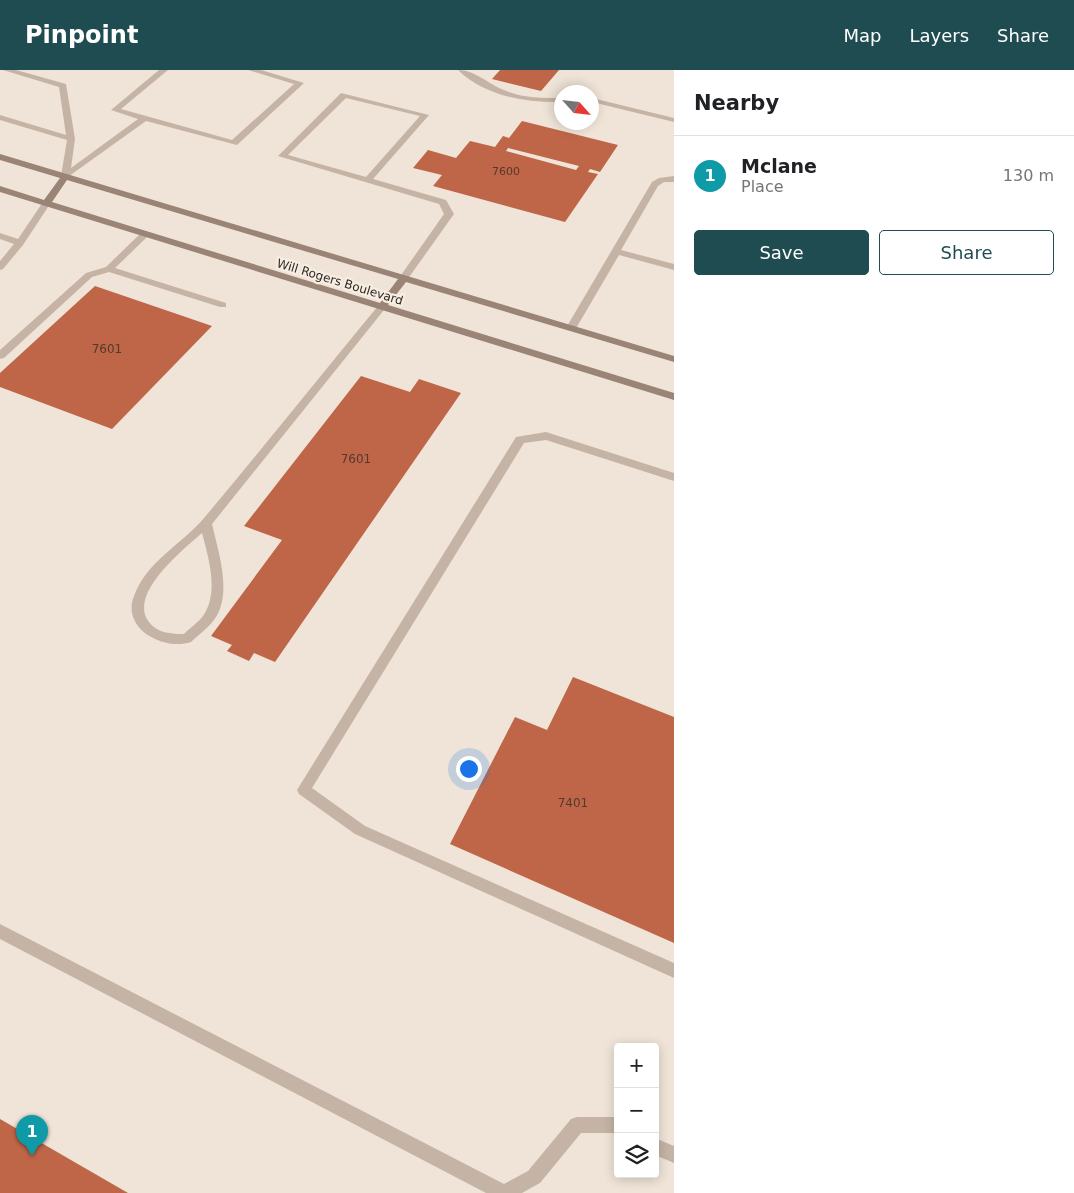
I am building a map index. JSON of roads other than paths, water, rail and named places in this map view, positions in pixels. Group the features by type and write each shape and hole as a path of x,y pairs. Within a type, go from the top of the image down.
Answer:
{"main road":[{"name":"Will Rogers Boulevard","path":"0,157 674,359"},
{"path":"46,204 65,176"},
{"name":"Will Rogers Boulevard","path":"0,189 380,308 674,397"},
{"path":"380,308 404,278"}],"lane":[{"path":"7,70 63,86 71,139 65,176"},
{"path":"164,70 115,110 234,143 300,83 252,70"},
{"path":"462,70 497,92 532,101 554,100"},
{"path":"368,180 425,115 344,94 282,156 443,202 449,214 442,227 404,278"},
{"path":"599,102 674,120"},
{"path":"0,117 71,139"},
{"path":"65,176 145,118"},
{"path":"571,328 654,184 662,180 674,179"},
{"path":"0,266 20,243 46,204"},
{"path":"109,269 145,234"},
{"path":"0,236 20,243"},
{"path":"616,251 674,267"},
{"path":"0,356 89,275 99,270 109,269 223,305"},
{"path":"206,523 213,557 216,595 211,614 187,639 163,639 149,632 138,619 136,605 144,587 161,564 206,523 380,308"},
{"path":"674,477 546,436 520,440 304,790 360,830 674,971"},
{"path":"0,931 505,1193 534,1177 577,1125 614,1125"},
{"path":"659,1148 674,1155"}],"place":[{"name":"Mclane","path":"32,1156"}]}
